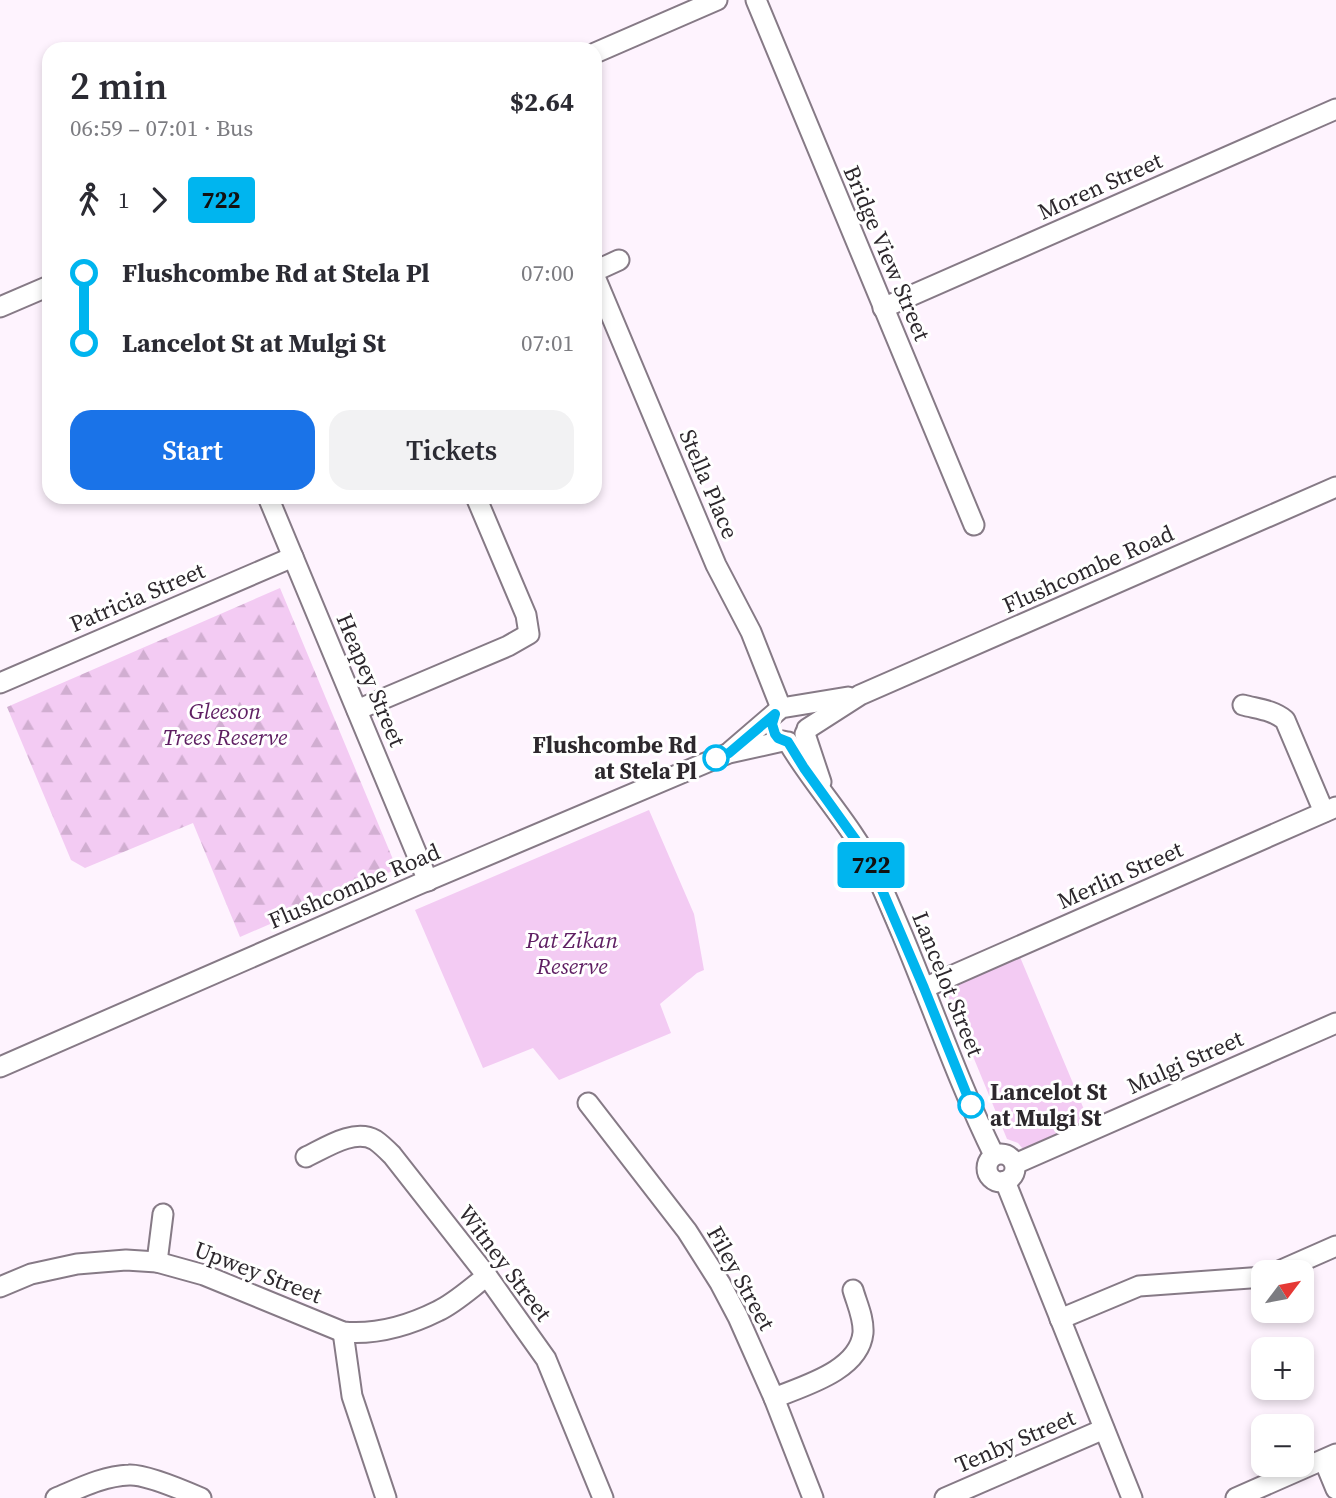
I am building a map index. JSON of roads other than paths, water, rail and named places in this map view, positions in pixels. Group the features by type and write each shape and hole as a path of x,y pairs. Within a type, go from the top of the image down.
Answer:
{"street":[{"path":"602,50 718,0"},
{"name":"Bridge View Street","path":"756,0 974,525"},
{"name":"Moren Street","path":"883,308 1336,109"},
{"path":"602,268 619,260"},
{"path":"0,307 42,289"},
{"name":"Stella Place","path":"602,294 716,565 751,632 784,710"},
{"name":"Flushcombe Road","path":"0,1067 729,753 796,736 860,695 1336,487"},
{"name":"Heapey Street","path":"271,504 428,881"},
{"path":"357,710 508,646 529,634 526,615 479,504"},
{"name":"Patricia Street","path":"0,682 293,556"},
{"name":"Flushcombe Road","path":"729,753 784,710 860,695"},
{"path":"1243,705 1268,711 1285,720 1330,810"},
{"path":"784,710 804,713 806,718 796,736 775,734 772,729 773,718 784,710"},
{"name":"Lancelot Street","path":"796,736 804,768 860,846 873,869 995,1156"},
{"name":"Merlin Street","path":"924,988 1330,810"},
{"name":"Mulgi Street","path":"1015,1164 1336,1023"},
{"name":"Filey Street","path":"588,1103 699,1247 738,1317 774,1398 813,1498"},
{"name":"Witney Street","path":"306,1157 345,1139 363,1136 377,1142 392,1155 487,1276 546,1359 603,1498"},
{"path":"1006,1154 1013,1160 1015,1168 1012,1177 1005,1181 995,1180 989,1174 988,1165 995,1156 1006,1154"},
{"path":"1005,1181 1132,1498"},
{"path":"157,1262 163,1214"},
{"path":"1304,1260 1336,1246"},
{"name":"Upwey Street","path":"0,1287 31,1274 77,1264 126,1260 157,1262 204,1275 343,1332 360,1334 393,1329 440,1310 487,1276"},
{"path":"1060,1319 1139,1286 1251,1278"},
{"path":"774,1398 831,1374 852,1357 861,1342 863,1332 853,1290"},
{"path":"343,1332 352,1396 386,1498"},
{"name":"Tenby Street","path":"945,1498 1104,1429"},
{"path":"1236,1498 1330,1457 1336,1489"},
{"path":"56,1498 102,1479 131,1475 175,1487 201,1498"}],"place":[{"name":"Flushcombe Rd at Stela Pl","path":"716,758"},
{"name":"Lancelot St at Mulgi St","path":"971,1105"}],"park label":[{"name":"Gleeson Trees Reserve","path":"225,724"},
{"name":"Pat Zikan Reserve","path":"572,953"}]}
